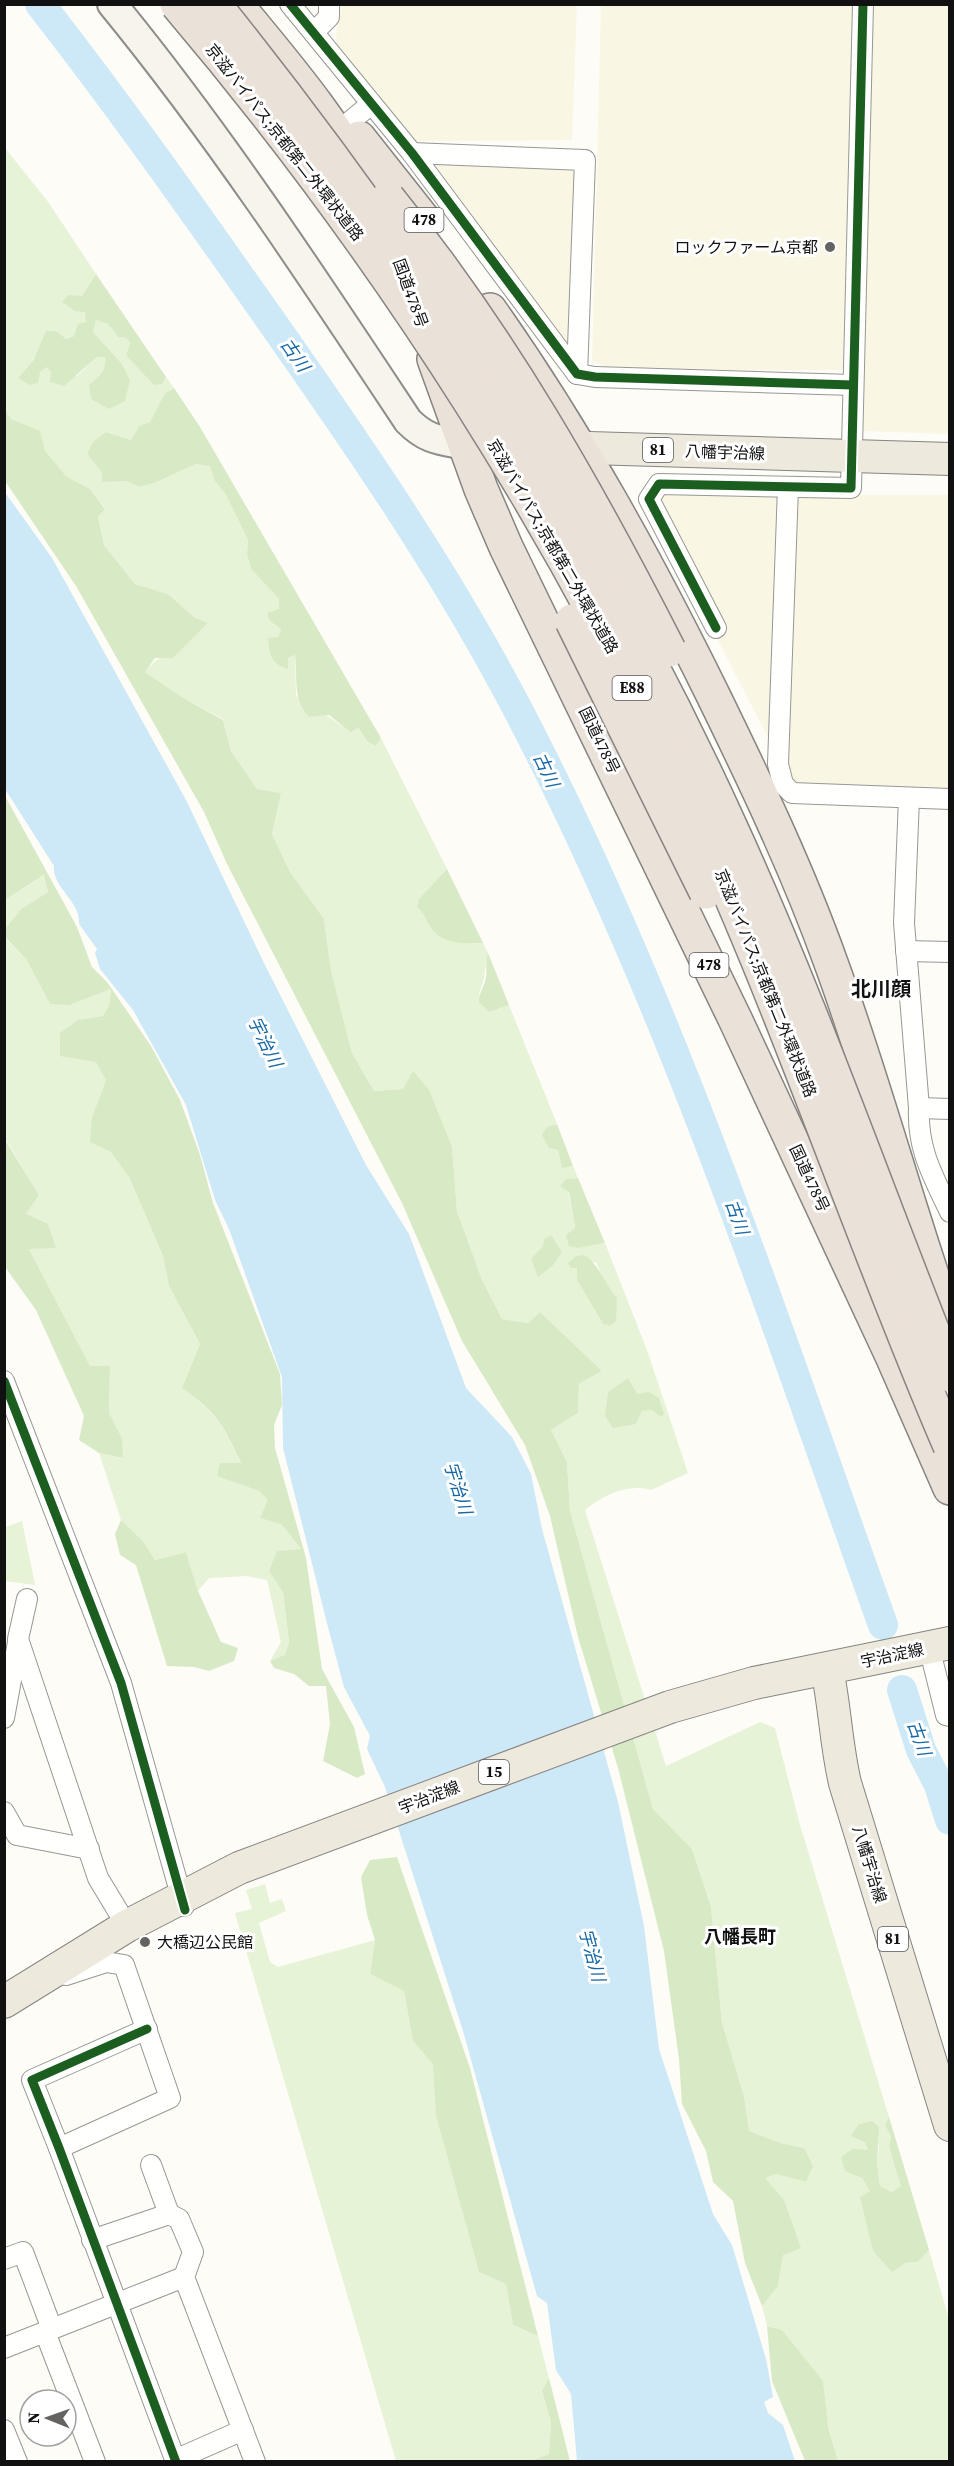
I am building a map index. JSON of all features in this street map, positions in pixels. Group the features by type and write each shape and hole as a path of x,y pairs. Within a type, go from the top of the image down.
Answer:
{"highway":[{"name":"京滋バイパス;京都第二外環状道路","path":"177,4 243,85 360,240 418,322 476,411 590,607 651,723 706,840 807,1080 950,1446"},
{"name":"京滋バイパス;京都第二外環状道路","path":"214,4 320,140 424,285 498,397 614,595 731,826 774,925 950,1375"},
{"path":"214,4 350,150 441,263 516,372 593,505 671,654 728,771 816,969 895,1164"},
{"name":"国道478号","path":"236,4 310,96 360,169 387,228 465,445 506,547 736,1020 893,1358 950,1488"},
{"name":"478","path":"250,4 358,114 416,208 536,375 582,448 677,622 770,811 831,962 895,1164 940,1267 950,1328"},
{"path":"476,411 499,474 722,926 847,1228 893,1358"}],"main road":[{"name":"八幡宇治線","path":"465,445 950,459"},
{"name":"宇治淀線","path":"16,1995 127,1926 188,1898 240,1868 627,1722 714,1693 796,1673 827,1669 939,1645"},
{"name":"八幡宇治線","path":"827,1669 835,1709 838,1751 845,1783 950,2126"}],"street":[{"path":"112,4 276,224 408,421 421,434 435,440 465,445"},
{"path":"290,4 314,32 358,114 412,153 577,374 595,377 854,385"},
{"path":"314,32 329,16 329,4"},
{"path":"716,628 649,499 658,484 851,488 862,4"},
{"path":"412,153 585,160 577,374"},
{"path":"788,487 778,764 783,784 792,793 950,799"},
{"path":"770,811 790,805 851,808 882,797"},
{"path":"909,798 904,923 921,1149 950,1212"},
{"path":"906,951 950,952"},
{"path":"919,1108 950,1109"},
{"path":"4,1381 10,1406 122,1683 188,1898"},
{"path":"4,1718 27,1599"},
{"path":"18,1639 99,1878 127,1926"},
{"path":"939,1645 946,1715 950,1716"},
{"path":"4,1812 17,1835 89,1850"},
{"path":"16,1995 106,1962 124,1965 170,2098 60,2148"},
{"path":"147,2029 32,2080 60,2148 175,2461 243,2430"},
{"path":"152,2165 169,2214 179,2219 193,2252 184,2277 255,2462"},
{"path":"92,2240 169,2214"},
{"path":"4,2259 23,2252 95,2462"},
{"path":"4,2348 184,2277"},
{"path":"4,2430 17,2462"}],"shaded area":[{"path":"337,5 577,5 572,140 410,141 336,46"},
{"path":"601,5 856,5 848,370 613,371 592,361"},
{"path":"871,5 949,5 949,434 861,431"},
{"path":"430,163 575,166 577,177 570,354"},
{"path":"644,495 949,495 949,790 793,787"}],"green space":[{"path":"5,148 49,203 96,274 82,296 87,322 74,336 65,339 56,331 18,378 40,372 47,366 51,372 77,376 97,357 105,357 106,365 99,377 109,408 105,346 93,332 96,319 108,324 118,337 126,338 130,343 126,355 162,384 166,377 174,388 165,393 150,422 139,426 131,440 106,432 87,454 102,473 140,486 159,481 196,464 210,465 214,480 225,493 248,540 247,554 251,569 279,599 281,629 278,637 288,668 288,658 295,655 296,696 340,724 358,726 368,742 376,746 381,738 447,869 419,899 417,907 427,916 431,927 471,944 483,943 488,953 479,993 489,1012 509,1005 557,1124 547,1127 558,1150 562,1167 573,1166 578,1178 566,1179 575,1229 566,1235 579,1248 605,1243 647,1350 688,1473 651,1490 634,1488 616,1492 585,1510 666,1766 760,1722 775,1728 800,1825 889,2117 885,2125 891,2137 889,2147 902,2186 892,2192 880,2186 877,2163 879,2145 865,2142 868,2150 845,2170 862,2178 870,2191 873,2251 892,2271 905,2263 918,2262 929,2250 949,2319 949,2461 838,2461 818,2393 803,2360 784,2333 767,2326 762,2306 778,2286 783,2255 784,2201 764,2178 776,2174 806,2182 804,2148 749,2132 744,2096 722,2023 711,1907 692,1849 653,1809 570,1511 567,1462 551,1430 578,1413 579,1384 602,1371 540,1312 528,1323 502,1319 482,1280 457,1211 452,1147 403,1089 374,1091 352,1053 331,971 324,919 290,872 272,834 280,793 257,789 231,751 223,719 185,699 145,672 159,658 193,636 208,623 194,617 168,594 135,584 104,545 98,517 105,508 90,489 66,476 44,451 39,431 11,419 5,409","holes":["551,1235 538,1276 531,1259 543,1246 544,1239","596,1262 607,1286 617,1298 603,1324 577,1280 577,1268","649,1392 652,1410 642,1411 636,1424 626,1424"]},
{"path":"96,274 166,377 162,384 154,385 126,355 130,343 126,338 118,337 108,324 96,320 93,332 121,363 130,380 125,401 109,409 91,399 89,385 103,369 105,357 97,357 64,386 50,382 51,372 47,367 40,372 38,383 30,385 18,378 34,359 46,331 56,331 66,339 74,336 78,324 86,322 85,312 75,311 62,302 68,295 82,296"},
{"path":"174,388 200,427 381,738 376,746 368,742 358,727 351,732 329,715 309,717 298,695 295,655 288,658 288,669 272,658 268,638 278,637 281,629 270,621 267,613 279,609 279,599 251,569 247,554 248,540 225,493 214,480 210,466 196,464 140,487 126,481 102,482 102,473 87,454 93,442 106,432 131,440 139,426 150,422 165,393"},
{"path":"5,409 11,419 40,431 45,451 66,476 90,489 105,509 98,517 104,545 135,584 168,594 194,617 208,623 173,658 155,658 145,672 185,699 223,720 231,751 257,789 281,793 272,834 290,872 324,919 331,971 352,1053 374,1091 403,1089 413,1071 429,1090 452,1147 457,1211 482,1280 502,1319 528,1323 540,1312 602,1371 579,1384 578,1413 551,1430 567,1462 570,1511 653,1809 692,1849 711,1907 722,2023 744,2096 749,2131 781,2143 804,2148 813,2166 806,2182 776,2174 765,2178 784,2200 801,2248 783,2255 778,2286 762,2306 745,2263 733,2201 713,2182 706,2151 682,2104 679,2059 664,1951 618,1768 578,1637 550,1516 525,1445 462,1341 402,1203 227,864 204,812 76,586 5,481"},
{"path":"4,794 77,927 92,967 107,982 151,1046 180,1100 200,1155 213,1203 280,1374 282,1405 274,1425 275,1448 306,1558 322,1669 354,1727 365,1774 357,1778 323,1761 330,1724 326,1686 309,1686 294,1674 274,1668 270,1661 285,1655 289,1642 283,1592 269,1571 277,1551 301,1549 281,1524 260,1518 268,1500 259,1491 217,1476 220,1463 241,1463 229,1438 212,1413 182,1388 200,1344 169,1286 163,1256 129,1177 111,1152 90,1142 92,1117 106,1080 96,1062 60,1056 60,1033 78,1020 103,1016 109,1005 111,989 69,1005 50,1004 26,959 5,937 5,929 21,909 48,892 44,875 5,900"},
{"path":"447,869 483,943 461,943 440,937 417,907 419,899"},
{"path":"45,875 48,892 21,909 5,929 5,900"},
{"path":"4,937 26,959 50,1004 69,1004 111,989 109,1005 103,1016 78,1020 106,1080 92,1117 129,1177 163,1256 169,1286 200,1344 182,1388 212,1414 229,1439 241,1464 231,1481 259,1491 269,1500 281,1524 301,1549 283,1592 289,1642 285,1656 270,1661 281,1642 267,1580 247,1576 209,1578 198,1591 186,1552 155,1560 143,1541 121,1520 99,1453 122,1458 122,1438 109,1413 110,1366 90,1366 29,1249 56,1247 26,1214 39,1195 5,1138"},
{"path":"488,953 509,1005 489,1012 479,1002 486,978"},
{"path":"557,1124 573,1166 562,1168 558,1150 549,1148 542,1135 547,1127"},
{"path":"4,1138 39,1195 26,1214 48,1224 56,1248 29,1249 90,1366 110,1366 109,1413 122,1438 123,1458 99,1453 79,1440 84,1416 36,1310 5,1267"},
{"path":"578,1178 605,1243 579,1248 569,1246 566,1235 575,1228 569,1192 560,1186 566,1179"},
{"path":"551,1235 562,1252 553,1265 538,1277 531,1259 543,1246 544,1239"},
{"path":"584,1255 598,1269 617,1298 616,1321 610,1326 603,1324 577,1280 577,1268 571,1268 568,1263 576,1256"},
{"path":"628,1378 637,1394 649,1392 659,1398 664,1414 661,1417 652,1410 642,1411 636,1424 613,1428 605,1416 608,1392"},
{"path":"121,1520 143,1541 155,1560 186,1552 198,1591 221,1642 238,1648 234,1661 209,1671 194,1667 167,1666 136,1565 120,1555 115,1534"},
{"path":"22,1521 35,1585 5,1581 6,1527"},
{"path":"397,1857 470,2068 538,2336 513,2325 506,2284 479,2272 436,2116 433,2064 413,2041 404,1991 370,1974 375,1940 367,1915 361,1877 370,1860"},
{"path":"265,1884 270,1903 282,1899 286,1911 259,1923 270,1962 278,1967 375,1940 370,1974 404,1990 413,2041 434,2064 436,2116 479,2272 506,2284 513,2325 538,2336 549,2378 542,2391 551,2422 549,2454 531,2462 396,2461 235,1913 252,1909 246,1890"},
{"path":"889,2117 929,2250 918,2262 905,2263 892,2272 873,2251 860,2197 870,2191 862,2178 845,2171 841,2157 852,2149 868,2150 865,2142 851,2136 859,2124 872,2121 879,2127 877,2163 880,2186 892,2192 901,2186 889,2147 891,2137 885,2125"},
{"path":"767,2326 782,2330 823,2381 828,2426 838,2461 805,2461 772,2381"},
{"path":"549,2378 570,2461 531,2461 549,2454 551,2422 542,2391"}],"water":[{"name":"宇治川","path":"4,491 52,558 186,800 263,961 366,1165 409,1234 466,1388 512,1437 531,1474 542,1529 618,1802 644,1926 659,2049 713,2214 732,2245 766,2359 773,2397 764,2402 768,2413 783,2425 795,2461 577,2461 571,2394 556,2370 547,2303 537,2296 463,2031 385,1787 367,1749 370,1736 344,1687 283,1448 282,1377 229,1229 215,1200 186,1105 133,1010 100,969 95,953 97,949 79,924 76,908 57,881 54,866 5,789"}],"waterway":[{"name":"古川","path":"40,4 159,163 339,418 462,609 517,708 572,819 671,1045 759,1276 883,1625"},
{"name":"古川","path":"902,1690 921,1750 939,1785 950,1820"}],"cycle path":[{"path":"290,4 412,153 577,374 595,377 853,385"},
{"path":"716,628 649,499 659,484 851,488 863,4"},
{"path":"4,1381 121,1683 185,1910"},
{"path":"147,2029 32,2080 176,2462"}],"place":[{"name":"ロックファーム京都","path":"830,247"},
{"name":"大橋辺公民館","path":"145,1942"}],"district":[{"name":"北川顔","path":"881,989"},
{"name":"八幡長町","path":"740,1937"}]}
